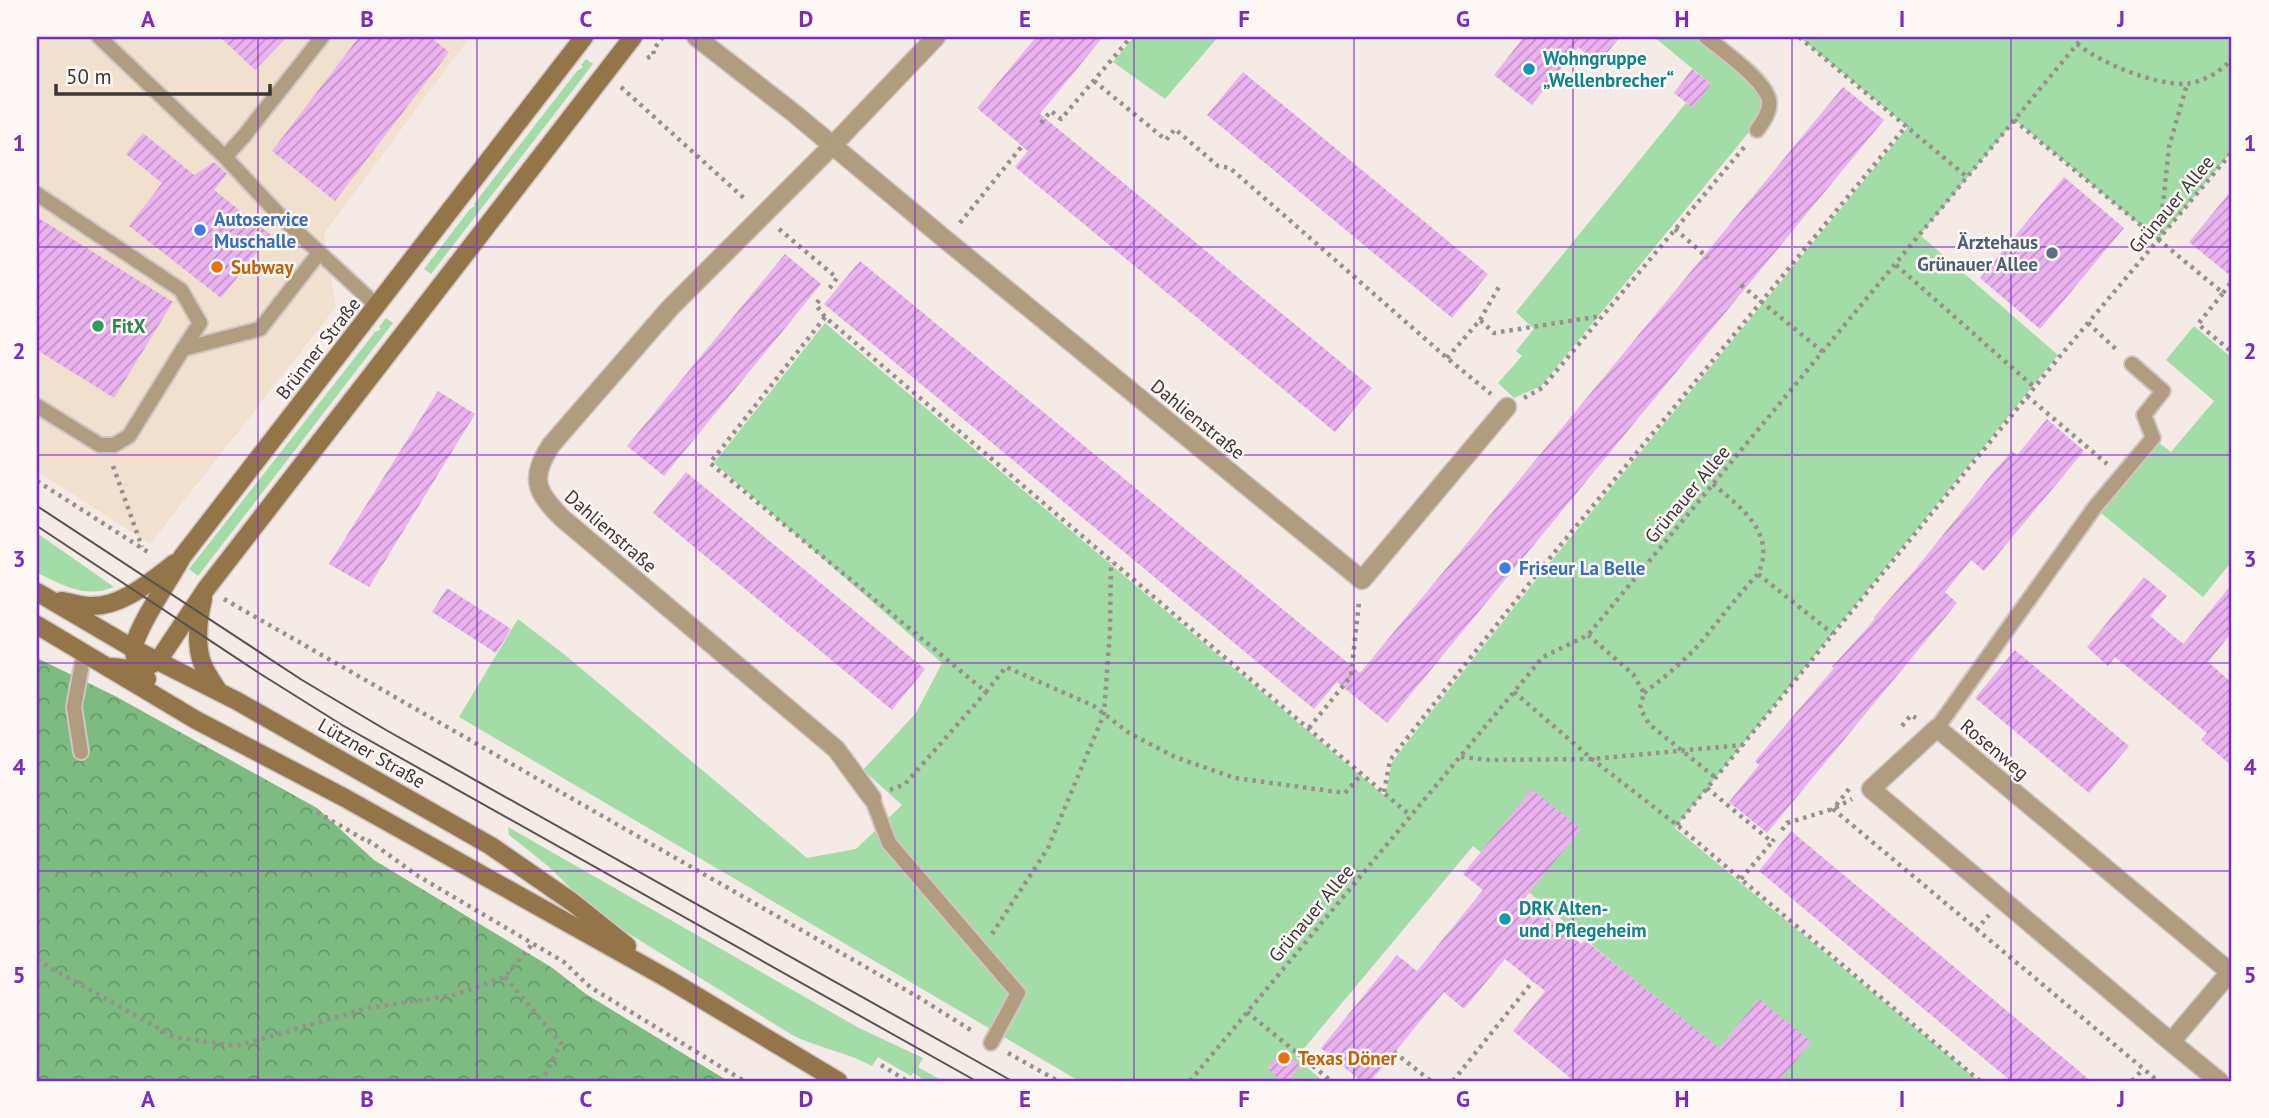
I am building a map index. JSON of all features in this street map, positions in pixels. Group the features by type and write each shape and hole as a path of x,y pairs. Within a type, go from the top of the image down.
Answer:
{"main road":[{"name":"Brünner Straße","path":"134,649 139,633 182,557 584,37"},
{"path":"106,666 140,670 159,661 633,37"},
{"path":"42,595 91,606 111,603 135,592 182,557"},
{"path":"213,593 199,613 199,643 202,663 217,690"},
{"name":"Lützner Straße","path":"42,595 134,649 217,690 491,846 572,902 668,979"},
{"name":"Lützner Straße","path":"37,625 196,720 345,797 668,979 838,1081"},
{"path":"134,649 140,670 161,699"}],"street":[{"name":"Dahlienstraße","path":"696,37 833,145 1362,580"},
{"name":"Dahlienstraße","path":"872,798 836,749 562,518 545,502 537,483 540,463 551,444 670,308 833,145 936,37"},
{"path":"1362,580 1507,407"},
{"name":"Rosenweg","path":"1871,789 1937,728 2230,972 2171,1042"},
{"path":"1871,789 2219,1081"}],"lane":[{"path":"99,37 225,157 281,217 377,306"},
{"path":"225,157 322,37"},
{"path":"1706,37 1759,83 1769,100 1766,117 1757,131"},
{"path":"37,194 181,290 200,323 129,436 114,445 100,445 37,406"},
{"path":"183,349 260,329 319,253"},
{"path":"1937,728 2095,507 2153,438 2144,415 2163,391 2132,364"},
{"path":"81,752 74,707 84,653"},
{"path":"872,798 890,843 1018,993 991,1043"}],"path":[{"path":"653,50 663,37"},
{"path":"1041,123 1051,111 1061,119 1131,37"},
{"path":"1798,37 1967,177"},
{"name":"Grünauer Allee","path":"1190,1081 1543,657 1588,635 2083,37"},
{"path":"2077,44 2123,70 2165,82 2187,84 2208,77 2232,59"},
{"path":"1094,81 1166,140 1175,130 1218,166 1230,168 1507,407 1542,388 1757,131"},
{"path":"2159,241 2169,147 2187,84"},
{"path":"621,87 762,215 837,278 829,289"},
{"path":"2014,120 2223,293"},
{"path":"1384,792 1390,760 1422,719 1907,125"},
{"path":"946,240 1022,146"},
{"name":"Grünauer Allee","path":"1677,825 2034,387 2232,152"},
{"path":"1675,229 1708,258"},
{"path":"1896,265 2034,387"},
{"path":"2232,281 2198,324 2232,352"},
{"path":"1447,358 1479,320 1500,285"},
{"path":"1741,285 1823,352"},
{"path":"820,300 816,304 825,317 1411,816"},
{"path":"1479,320 1494,333 1602,316"},
{"path":"825,317 710,463 986,692"},
{"path":"2088,323 2132,364"},
{"path":"2027,396 2122,475"},
{"path":"106,445 142,548"},
{"path":"37,481 154,556"},
{"path":"1713,484 1739,506 1757,527 1764,545 1764,561 1758,574 1738,594 1695,648 1671,672 1644,693 1640,709 1649,724 1684,749 1716,778"},
{"path":"981,950 1048,848 1104,714 1110,630 1111,561"},
{"path":"1758,574 1833,634"},
{"path":"1309,729 1351,676 1362,580"},
{"path":"213,593 918,997 1058,1081"},
{"path":"1588,635 1633,674 1644,693"},
{"path":"872,798 905,783 1006,667 1094,706 1129,733 1175,757 1235,778 1345,793 1362,774"},
{"path":"1514,692 1592,759 1677,825 1980,1081"},
{"path":"1460,757 1489,760 1592,759 1743,745"},
{"path":"1707,788 1773,841 1741,879"},
{"path":"1782,830 1787,823 1833,809 1871,789"},
{"path":"383,850 418,876 564,962 590,987 744,1081"},
{"path":"37,960 174,1037 237,1046 368,1008 454,995 505,977 533,943"},
{"path":"505,977 561,1043 542,1081"},
{"path":"1452,1081 1533,981"},
{"path":"1247,1012 1331,1081"},
{"path":"1394,1052 1431,1081"},
{"path":"881,1065 907,1081"},
{"path":"2132,1081 2143,1069"}],"shaded area":[{"path":"37,37 470,37 324,233 336,307 150,544 37,471"}],"green space":[{"path":"1134,37 1218,37 1165,99 1113,62"},
{"path":"1654,37 1700,37 1776,99 1541,386 1514,398 1498,383 1522,356 1516,351 1534,329 1516,312 1686,103 1693,107 1711,84"},
{"path":"1799,37 2232,37 2232,151 2158,240 2015,120 1920,235 2058,355 1675,828 1979,1081 1756,1081 1473,846 1296,1058 1323,1081 1079,1081 459,717 518,619 565,655 807,858 856,849 902,805 863,770 916,713 942,663 714,463 825,323 1385,796 1392,762 1424,721 1539,576 1908,127"},
{"path":"586,59 593,64 431,274 424,269 577,71 583,67 581,65"},
{"path":"386,318 393,323 198,576 189,569 375,332 381,329 379,327"},
{"path":"2194,326 2232,358 2232,561 2203,597 2095,508 2153,438 2171,452 2214,401 2166,360"},
{"path":"37,533 114,587 93,592 84,591 65,586 37,573"},
{"path":"37,658 115,696 317,808 374,860 551,967 586,994 728,1081 37,1081"},
{"path":"508,827 859,1028 923,1058 918,1067 943,1081 926,1081 913,1073 911,1076 878,1057 872,1066 792,1035 628,933 585,902 548,866 509,835"}],"building":[{"path":"220,37 287,37 255,70"},
{"path":"359,37 430,37 449,52 335,201 272,151"},
{"path":"1036,37 1103,37 1040,114 1372,388 1335,432 1015,167 1028,151 977,108"},
{"name":"Wohngruppe „Wellenbrecher“","path":"1524,37 1620,37 1598,64 1578,47 1532,105 1494,75"},
{"path":"1692,69 1711,84 1693,108 1674,93"},
{"path":"1243,72 1488,274 1452,318 1207,115"},
{"path":"1843,87 1884,120 1387,723 1337,682 1314,709 824,304 860,261 1360,673"},
{"name":"Autoservice Muschalle","path":"143,133 194,175 214,162 227,174 214,190 271,235 221,298 129,226 162,183 126,154"},
{"name":"Ärztehaus Grünauer Allee","path":"2064,177 2124,228 2040,329 1980,278"},
{"path":"2232,190 2232,277 2189,242"},
{"name":"FitX","path":"37,217 173,302 114,398 37,350"},
{"path":"785,254 821,284 664,476 627,446"},
{"path":"438,391 475,414 369,587 329,564"},
{"path":"2047,419 2084,451 1984,571 1971,560 1945,592 1957,603 1767,833 1729,802 1759,765 1755,761 1875,619 1991,475 2012,451 2017,455"},
{"path":"686,472 925,669 892,710 653,513"},
{"path":"2144,577 2167,596 2150,616 2183,644 2232,584 2232,632 2208,662 2232,683 2232,766 2201,740 2207,733 2115,657 2108,666 2087,647"},
{"path":"447,588 511,629 496,653 432,612"},
{"path":"2015,650 2129,746 2089,793 1975,698"},
{"name":"DRK Alten- und Pflegeheim","path":"1532,789 1581,829 1525,898 1581,944 1585,940 1719,1048 1759,999 1811,1042 1779,1081 1574,1081 1513,1031 1545,991 1505,959 1464,1009 1444,992 1371,1081 1361,1081 1321,1048 1397,955 1417,971 1483,890 1463,874"},
{"path":"1791,831 2091,1081 2011,1081 1919,1005 1759,871"},
{"name":"Texas Döner","path":"1283,1050 1301,1067 1288,1081 1281,1081 1267,1068"}],"tram line":[{"path":"37,506 302,680 386,730 1012,1081"},
{"path":"37,526 342,725 976,1081"}],"place":[{"name":"Wohngruppe „Wellenbrecher“","path":"1529,69"},
{"name":"Autoservice Muschalle","path":"200,230"},
{"name":"Ärztehaus Grünauer Allee","path":"2052,253"},
{"name":"Subway","path":"217,267"},
{"name":"FitX","path":"98,326"},
{"name":"Friseur La Belle","path":"1505,568"},
{"name":"DRK Alten- und Pflegeheim","path":"1505,919"},
{"name":"Texas Döner","path":"1284,1058"}]}
